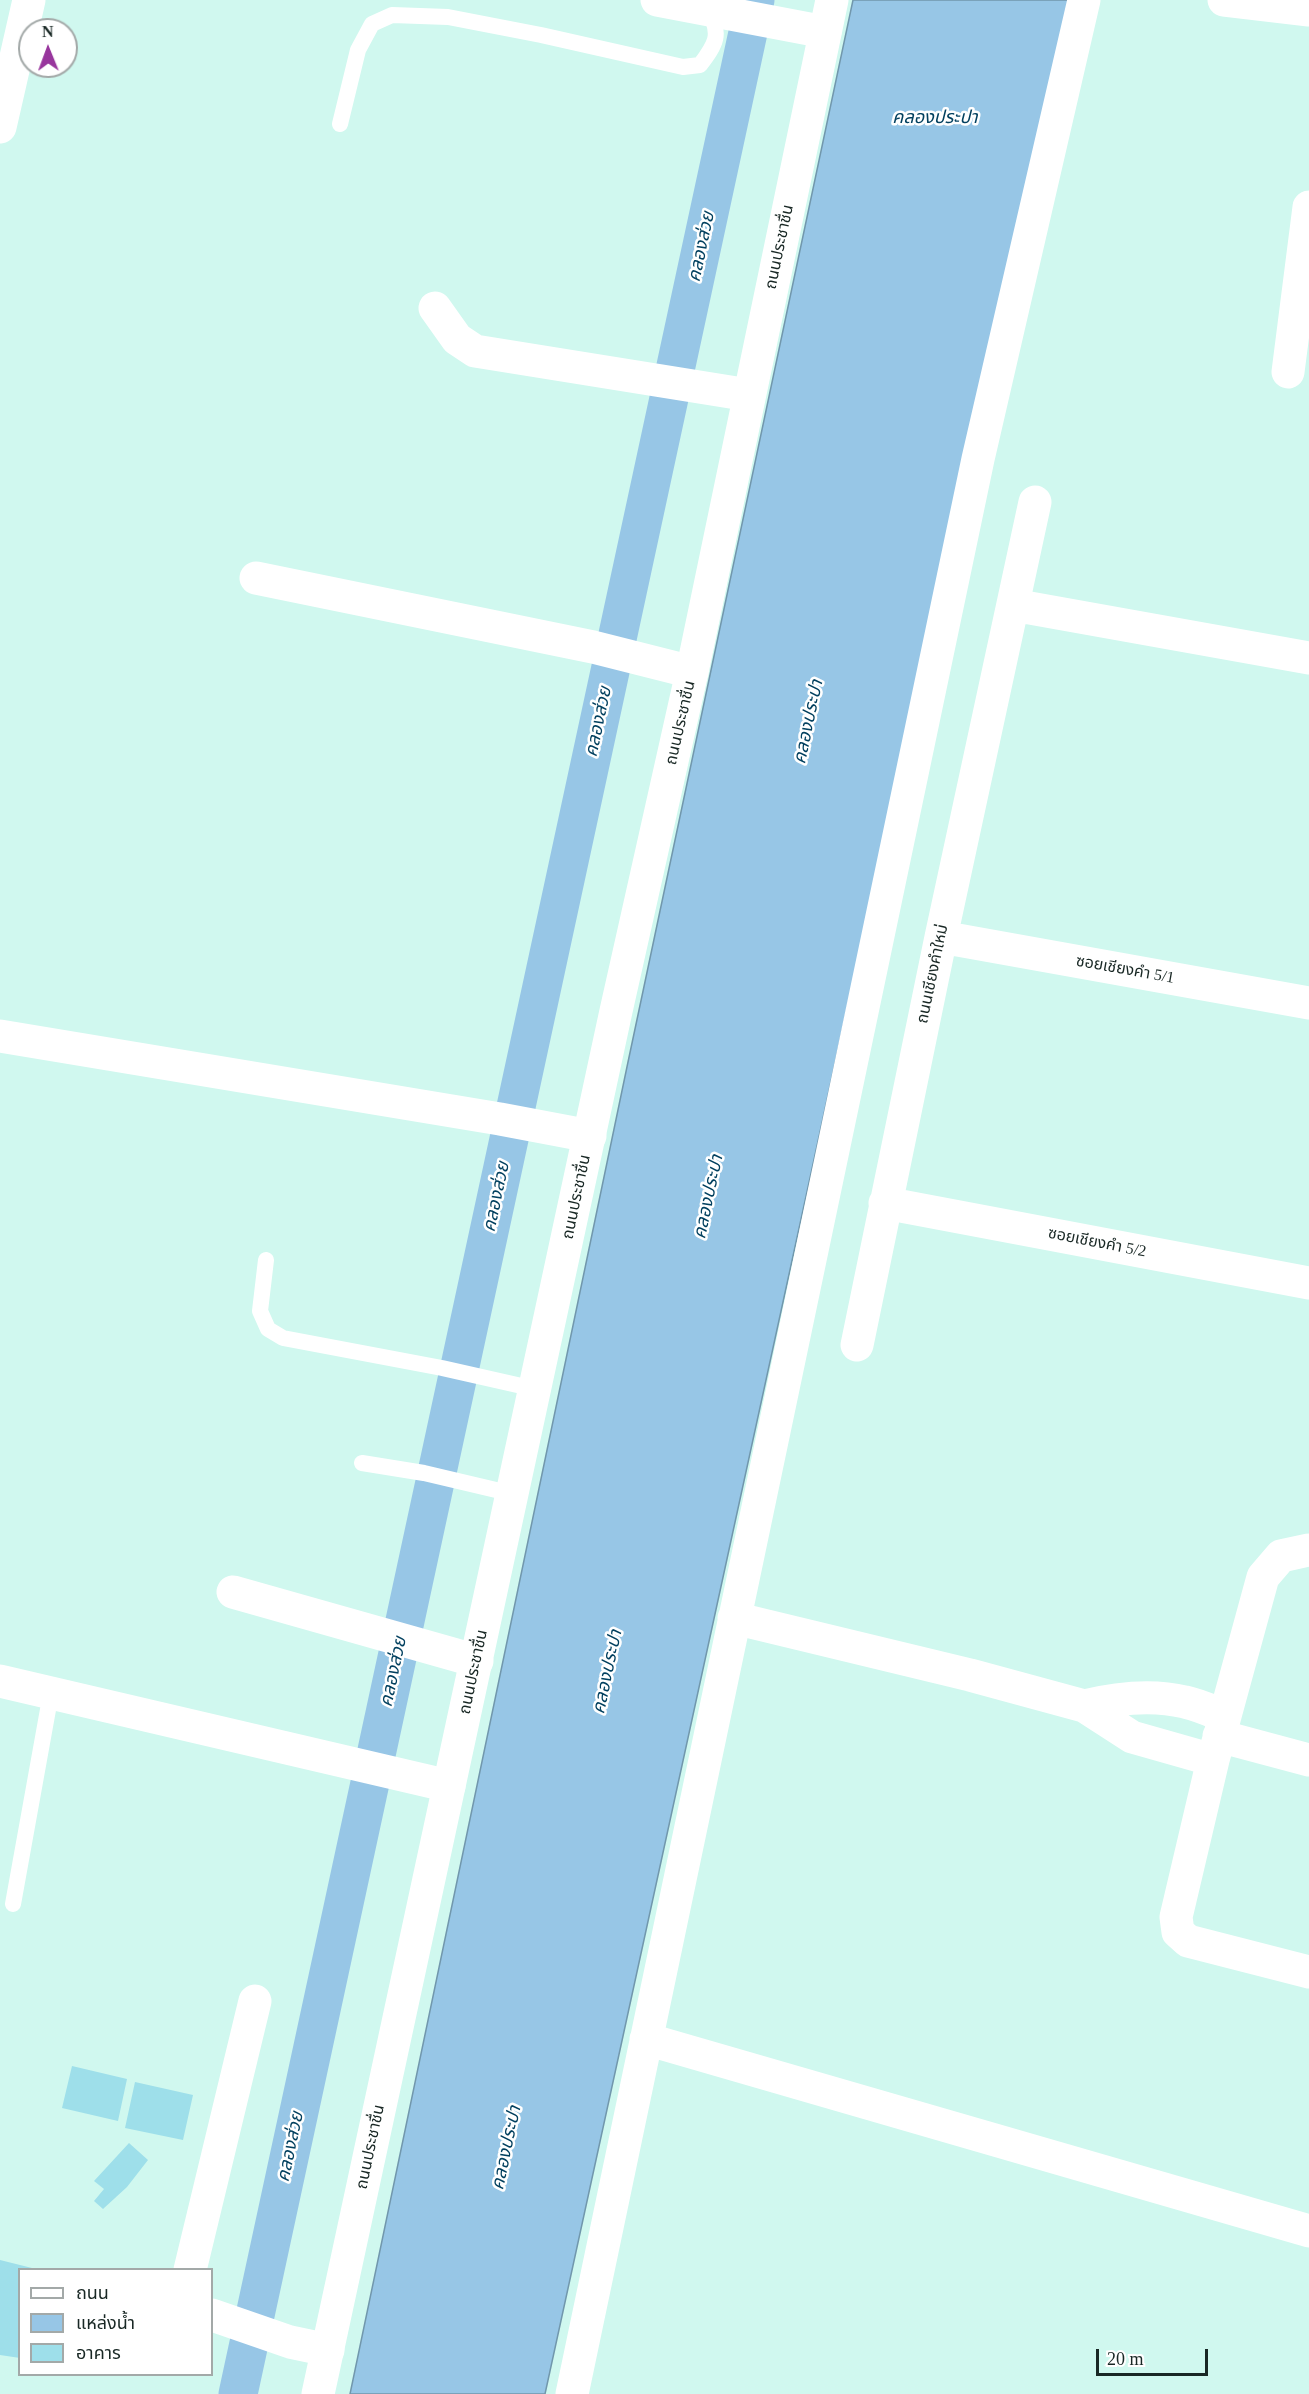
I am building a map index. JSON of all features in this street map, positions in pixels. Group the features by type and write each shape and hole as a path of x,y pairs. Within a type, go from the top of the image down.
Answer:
{"street":[{"path":"0,123 29,0"},
{"path":"657,0 825,32"},
{"name":"ถนนประชาชื่น","path":"318,2394 692,672 832,0"},
{"path":"572,2394 978,459 1084,0"},
{"path":"1224,0 1309,10"},
{"path":"1288,372 1309,207"},
{"path":"435,308 456,339 475,351 749,395"},
{"name":"ถนนเชียงคำใหม่","path":"857,1345 941,936 1035,502"},
{"path":"256,578 593,647 692,672"},
{"path":"1013,605 1309,658"},
{"name":"ซอยเชียงคำ 5/1","path":"941,936 1309,1003"},
{"path":"0,1036 590,1136"},
{"name":"ซอยเชียงคำ 5/2","path":"885,1203 1309,1283"},
{"path":"1309,1550 1281,1556 1263,1577 1219,1738 1176,1917 1178,1932 1188,1941 1309,1972"},
{"path":"233,1592 477,1661"},
{"path":"734,1618 970,1675 1084,1706 1132,1737 1219,1738 1309,1760"},
{"path":"0,1681 450,1786"},
{"path":"1084,1706 1110,1700 1166,1698 1187,1702 1219,1738"},
{"path":"190,2268 255,2001"},
{"path":"646,2039 1309,2231"},
{"path":"216,2316 290,2342 328,2350"}],"lane":[{"path":"340,124 358,50 372,24 392,15 448,17 683,67 700,65 714,47 717,25 713,11"},
{"path":"266,1260 260,1311 268,1329 283,1338 442,1368 535,1389"},
{"path":"362,1463 424,1473 513,1494"},
{"path":"14,1904 51,1693"}],"water":[{"name":"คลองประปา","path":"853,0 1069,0 545,2394 350,2394 628,1062"}],"building":[{"path":"72,2066 127,2079 118,2121 62,2108"},
{"path":"135,2082 193,2095 183,2140 125,2128"},
{"path":"129,2143 148,2160 127,2187 103,2209 94,2201 104,2189 94,2181"},
{"path":"0,2260 32,2268 18,2268 18,2358 0,2355"}],"waterway":[{"name":"คลองส่วย","path":"238,2394 755,0"}]}
